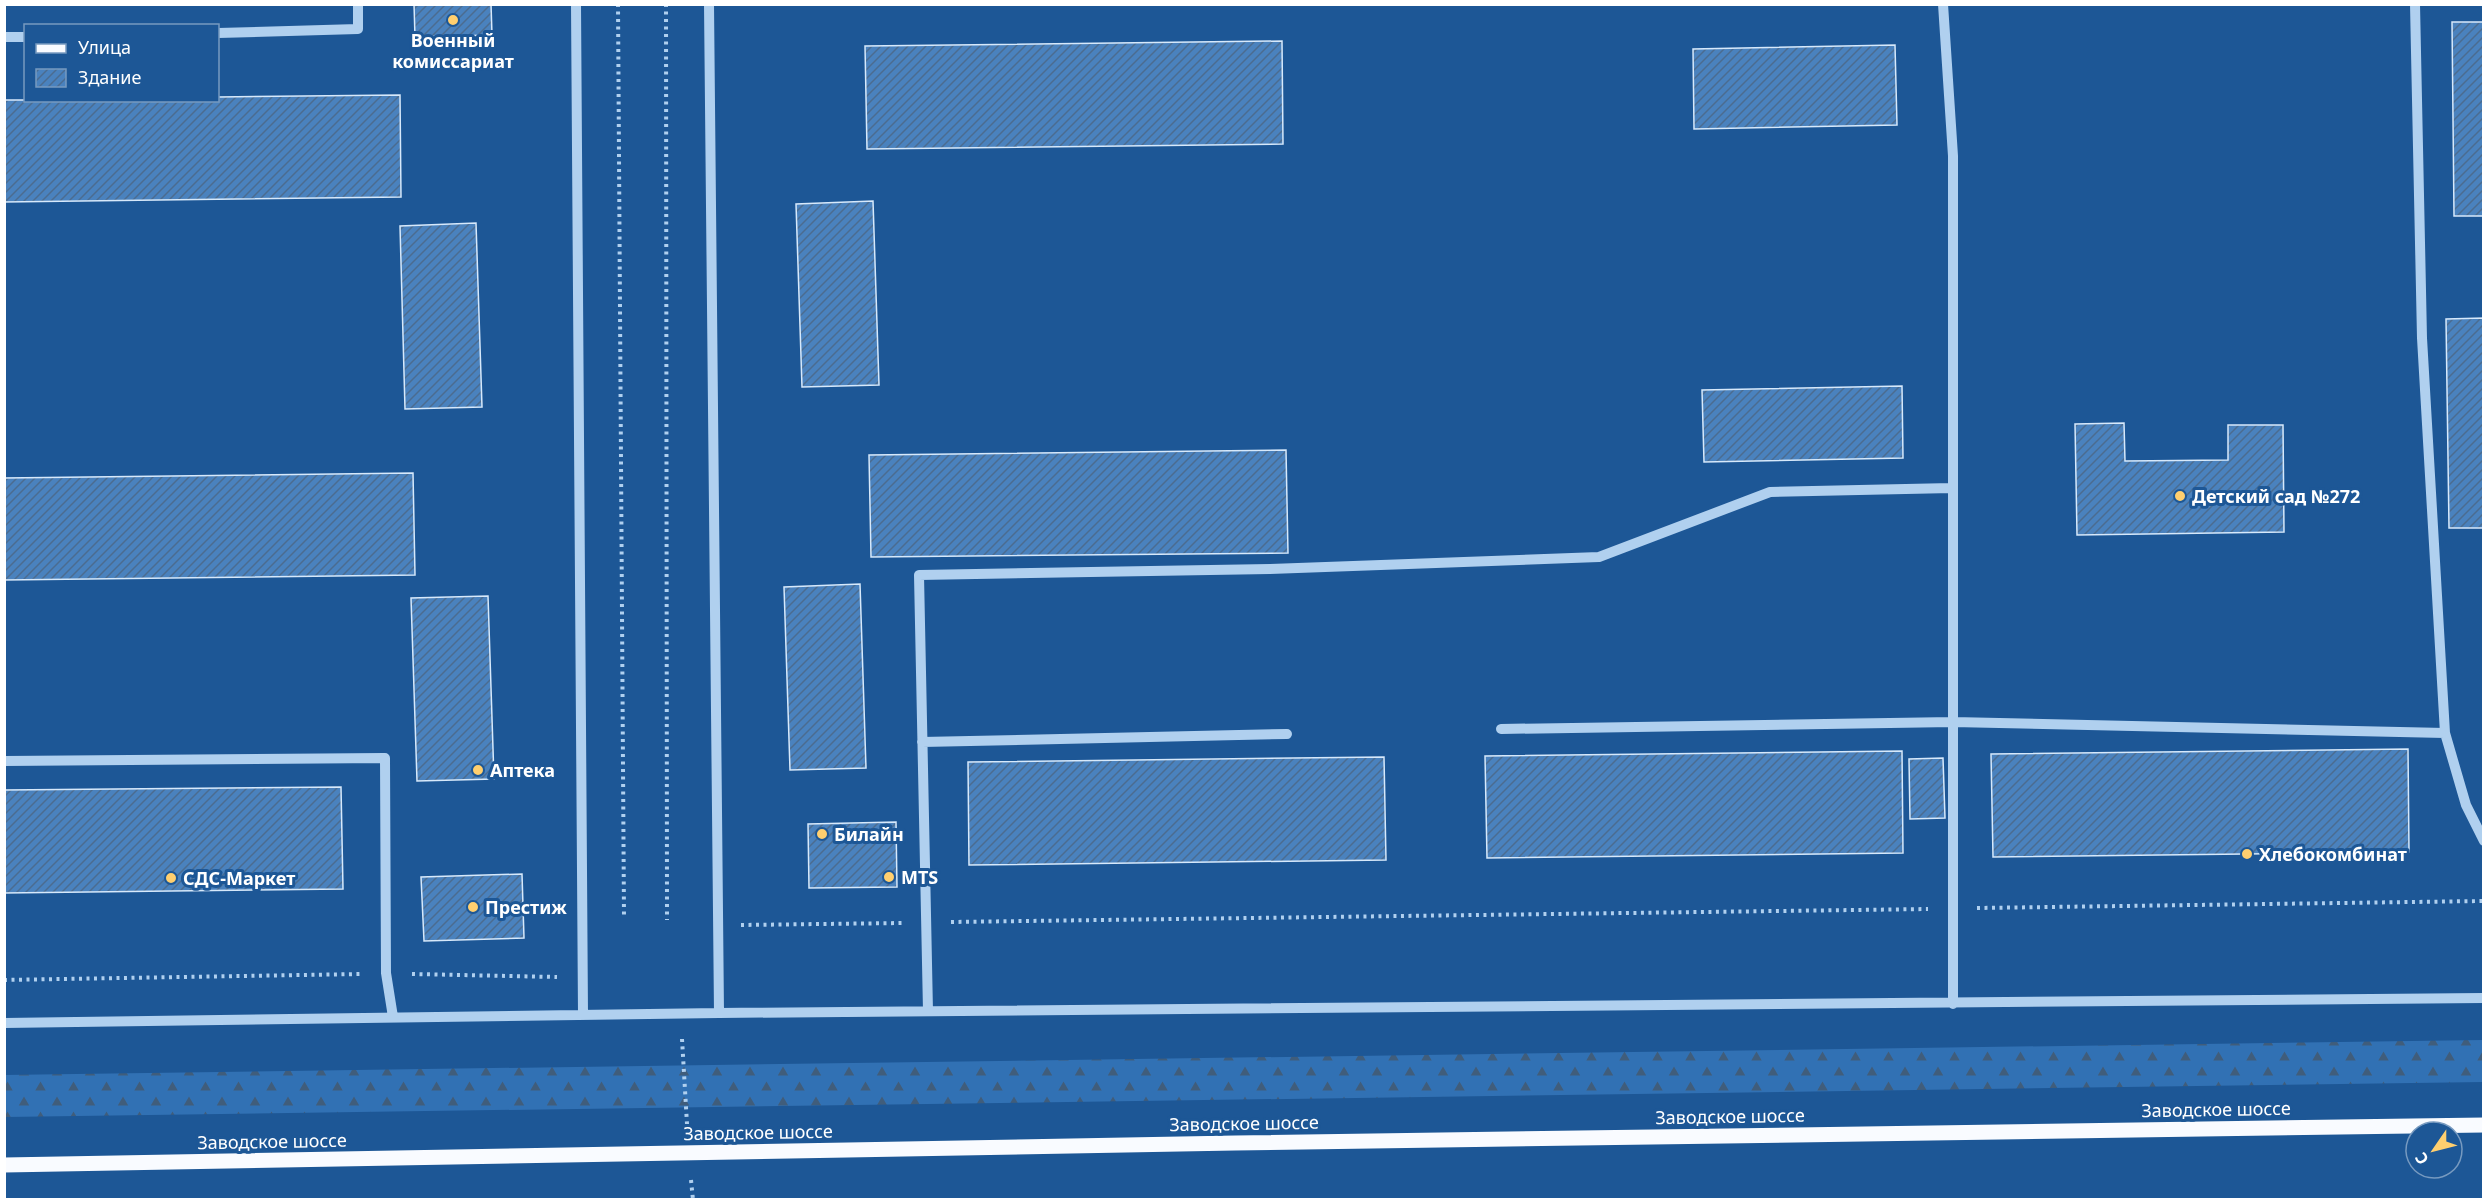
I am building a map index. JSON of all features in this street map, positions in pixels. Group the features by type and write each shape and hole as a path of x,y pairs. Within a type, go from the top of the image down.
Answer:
{"main road":[{"name":"Заводское шоссе","path":"4,1165 1235,1143 2484,1125"}],"lane":[{"path":"219,33 358,29 358,4"},
{"path":"576,4 583,1015"},
{"path":"709,4 719,1013"},
{"path":"1943,4 1953,156 1953,1004"},
{"path":"2415,4 2422,338 2445,733 2466,805 2484,841"},
{"path":"4,37 24,37"},
{"path":"928,1011 919,575 1270,569 1599,557 1770,492 1952,488"},
{"path":"1501,729 1953,722 2445,733"},
{"path":"922,742 1287,734"},
{"path":"4,761 385,758 386,973 393,1017"},
{"path":"4,1023 719,1013 2484,998"}],"path":[{"path":"618,4 624,918"},
{"path":"666,4 667,920"},
{"path":"719,925 2484,901"},
{"path":"4,980 386,973 582,978"},
{"path":"681,1014 688,1153 693,1200"}],"green space":[{"path":"2484,1040 2483,1082 4,1117 5,1075"}],"building":[{"name":"Военный комиссариат","path":"414,4 491,4 492,35 415,37"},
{"path":"2452,22 2484,22 2484,216 2454,216"},
{"path":"1282,41 1283,144 867,149 865,46"},
{"path":"1895,45 1897,125 1694,129 1693,49"},
{"path":"400,95 401,197 4,202 4,100 24,100 24,102 219,102 219,97"},
{"path":"873,201 879,385 802,387 796,204"},
{"path":"476,223 482,407 405,409 400,226"},
{"path":"2484,318 2484,528 2449,528 2446,319"},
{"path":"1902,386 1903,458 1704,462 1702,390"},
{"name":"Детский сад №272","path":"2124,423 2125,461 2228,460 2228,425 2283,425 2284,532 2077,535 2075,424"},
{"path":"1286,450 1288,553 871,557 869,455"},
{"path":"413,473 415,575 4,580 4,478"},
{"path":"860,584 866,768 790,770 784,587"},
{"path":"488,596 494,779 417,781 411,598"},
{"path":"2408,749 2409,852 1993,857 1991,754"},
{"path":"1902,751 1903,853 1487,858 1485,756"},
{"path":"1384,757 1386,860 969,865 968,762"},
{"path":"1943,758 1945,818 1910,819 1909,759"},
{"path":"341,787 343,889 4,893 4,790"},
{"path":"896,822 897,887 809,888 808,824"},
{"path":"522,874 524,938 424,941 421,877"}],"place":[{"name":"Военный комиссариат","path":"453,20"},
{"name":"Детский сад №272","path":"2180,496"},
{"name":"Аптека","path":"478,770"},
{"name":"Билайн","path":"822,834"},
{"name":"Хлебокомбинат","path":"2247,854"},
{"name":"MTS","path":"889,877"},
{"name":"СДС-Маркет","path":"171,878"},
{"name":"Престиж","path":"473,907"}]}
